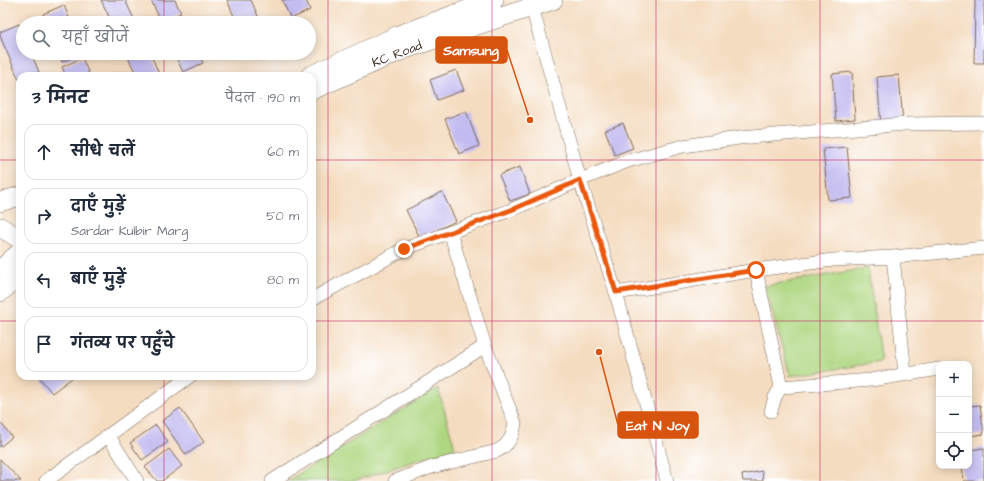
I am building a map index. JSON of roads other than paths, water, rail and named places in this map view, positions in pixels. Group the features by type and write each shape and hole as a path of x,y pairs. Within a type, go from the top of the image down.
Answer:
{"street":[{"path":"316,73 399,35 494,0"},
{"name":"KC Road","path":"316,88 402,50 531,4 553,0"},
{"path":"531,4 580,180 616,292 667,481"},
{"path":"316,297 404,249 511,210 628,161 683,146 739,138 905,124 984,123"},
{"path":"0,202 16,197"},
{"path":"0,227 16,237"},
{"path":"395,481 432,466 497,451 505,447 512,438 515,424 485,346 450,232"},
{"path":"616,292 756,270 833,260 893,257 984,248"},
{"path":"893,257 905,374"},
{"path":"756,270 781,387 775,397 771,411"},
{"path":"0,292 16,279"},
{"path":"272,481 485,346"},
{"path":"781,387 871,380 936,369"},
{"path":"46,481 185,380"},
{"path":"108,436 137,481"}],"place":[{"name":"Samsung","path":"530,120"},
{"name":"Eat N Joy","path":"599,352"}]}
